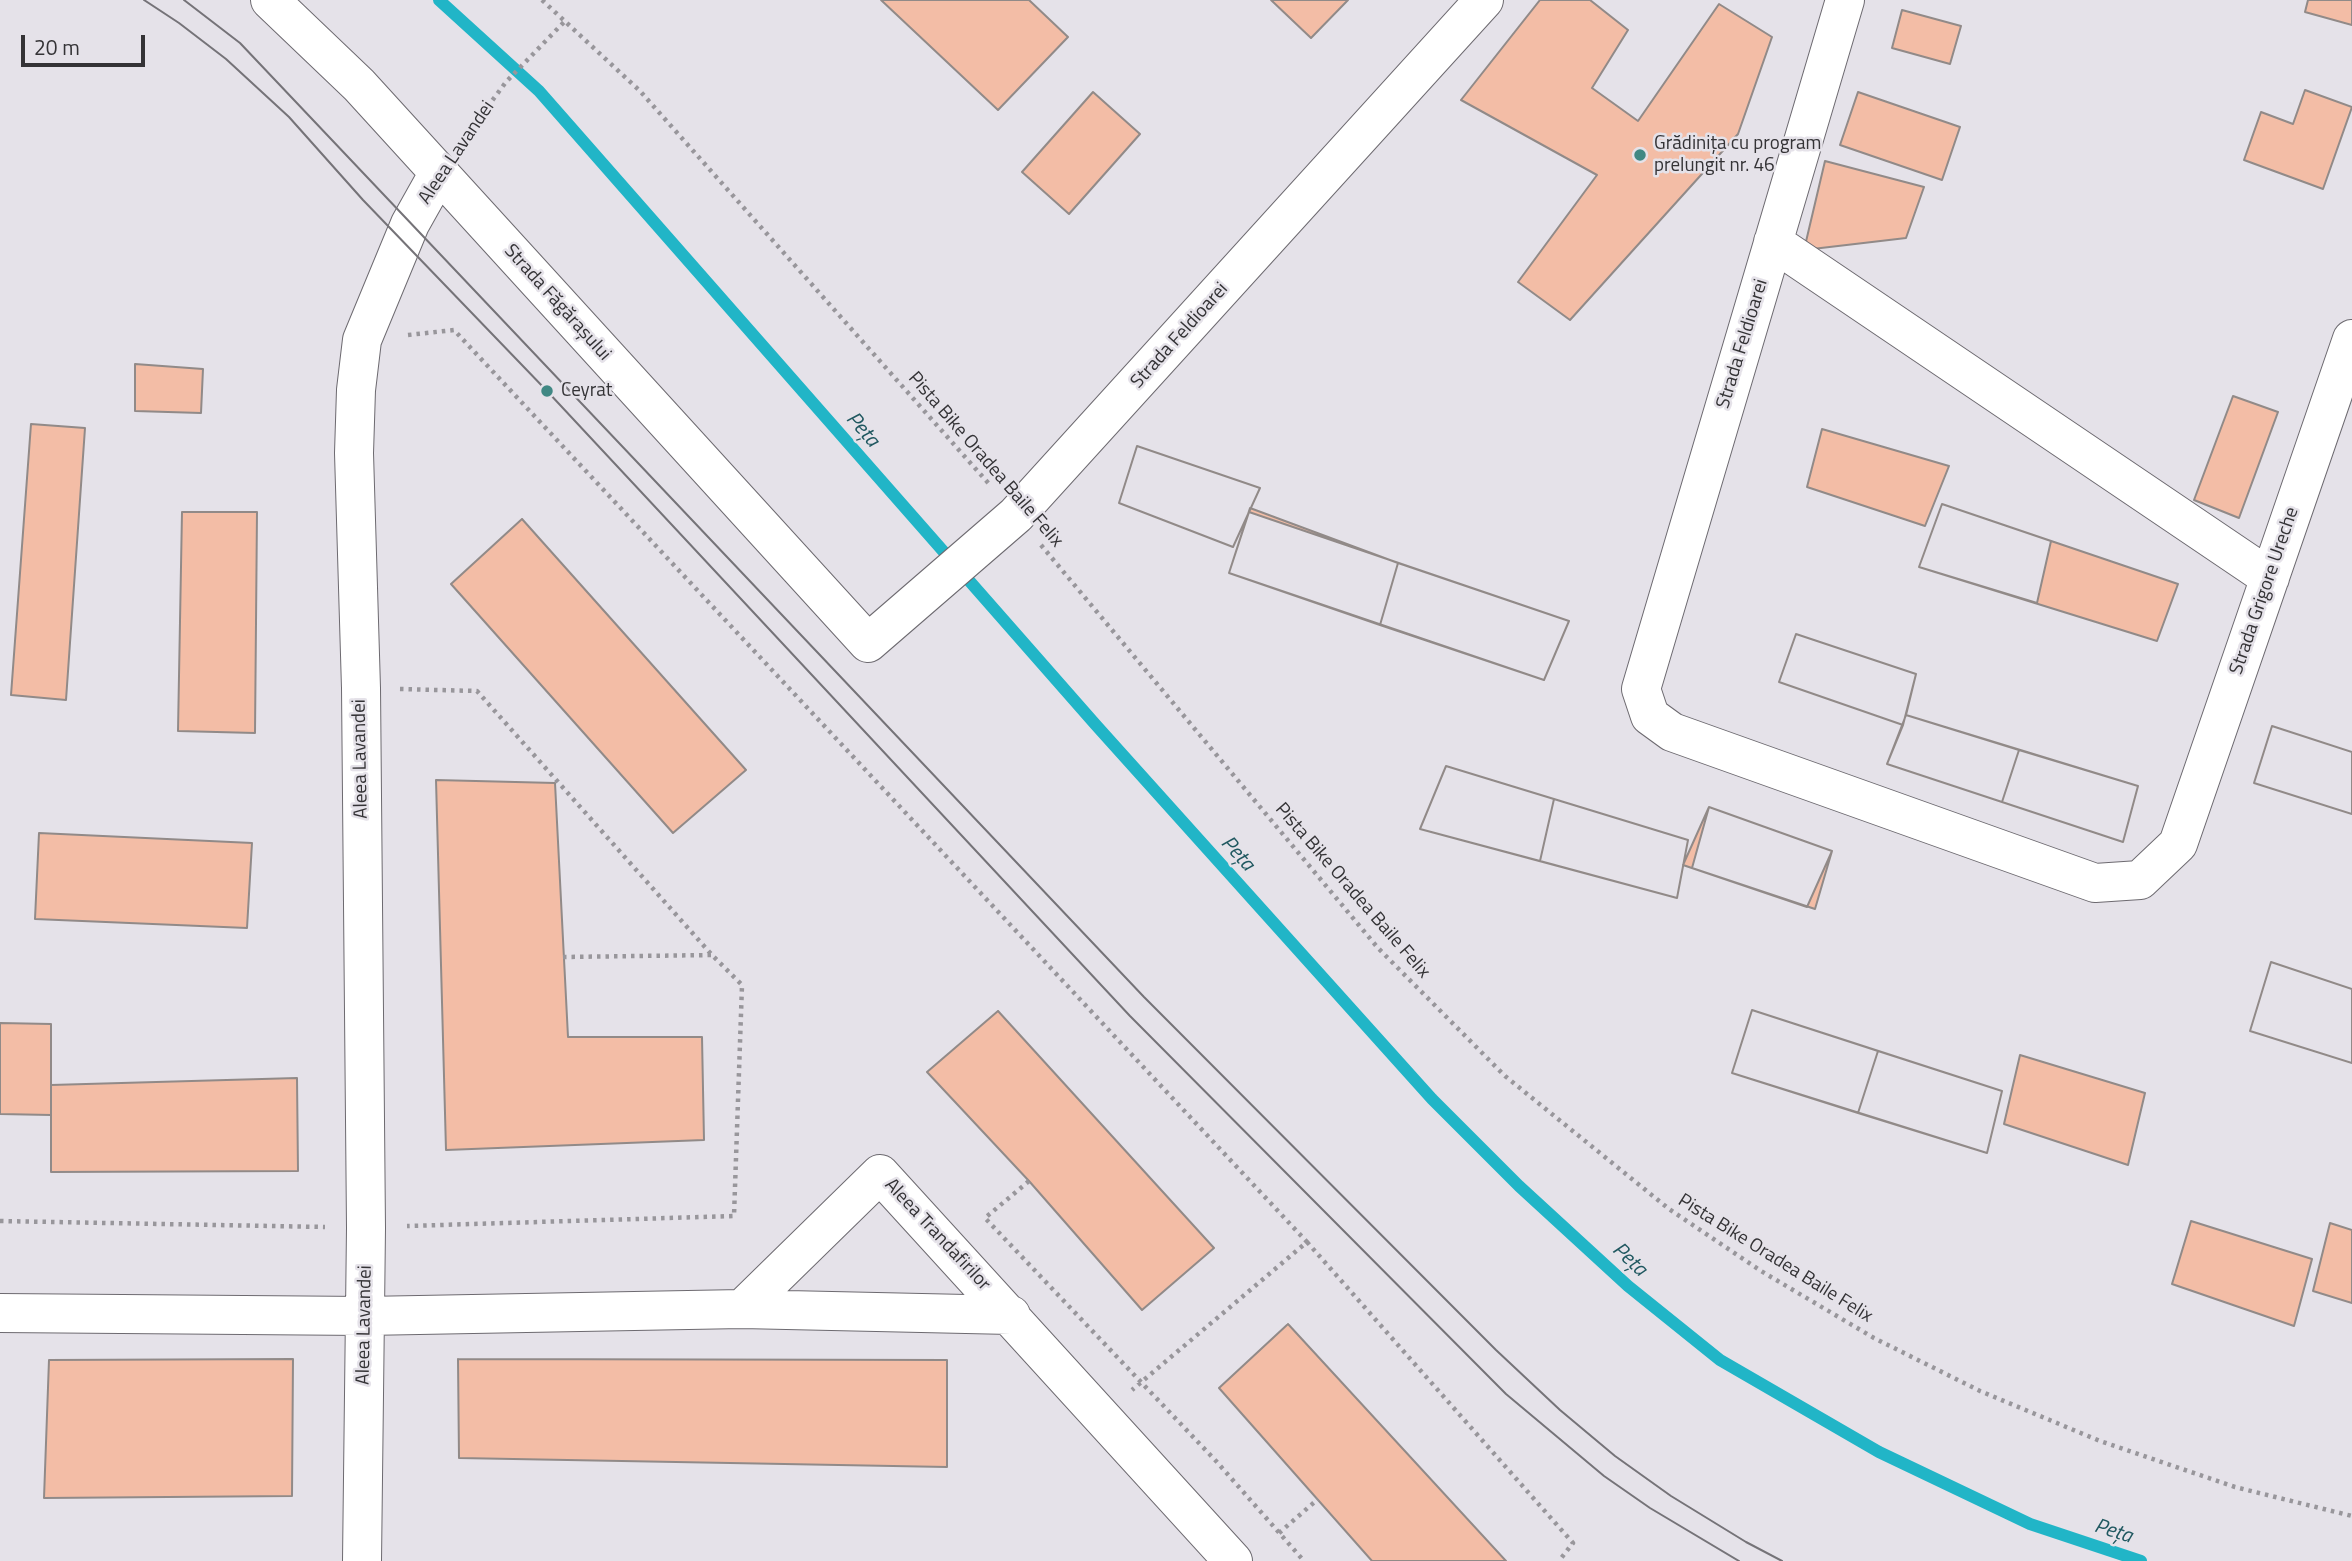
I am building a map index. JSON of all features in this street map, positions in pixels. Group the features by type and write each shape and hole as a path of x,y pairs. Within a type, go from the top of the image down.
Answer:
{"street":[{"name":"Strada Făgărașului","path":"270,0 359,85 438,174 876,636"},
{"name":"Strada Feldioarei","path":"876,636 1010,521 1483,0"},
{"name":"Strada Feldioarei","path":"1845,0 1641,688 1650,716 1672,732 2095,883 2140,880 2178,844"},
{"name":"Aleea Lavandei","path":"362,1561 366,1228 360,688 354,453 356,390 362,340 410,224 438,174"},
{"path":"1773,242 2270,578"},
{"name":"Strada Grigore Ureche","path":"2178,844 2352,339"},
{"name":"Aleea Trandafirilor","path":"742,1309 880,1174 1233,1561"},
{"name":"Aleea Trandafirilor","path":"0,1313 365,1316 742,1309 1011,1315"}],"path":[{"name":"Pista Bike Oradea Baile Felix","path":"542,0 640,91 1378,948 1506,1076 1669,1209 1761,1271 1874,1338 1980,1391 2112,1445 2235,1486 2352,1516"},
{"name":"Aleea Lavandei","path":"438,174 506,82 566,20"},
{"path":"362,340 454,331 1307,1242 1573,1543 1559,1561"},
{"path":"0,1221 366,1228 734,1216 742,985 712,955 477,691 360,688"},
{"path":"564,957 712,955"},
{"path":"1029,1181 985,1218 1141,1382 1304,1561"},
{"path":"1104,1418 1141,1382 1307,1242"},
{"path":"1279,1533 1318,1499"}],"building":[{"path":"881,0 1029,0 1068,37 998,110"},
{"path":"1271,0 1348,0 1311,38"},
{"name":"Grădinița cu program prelungit nr. 46","path":"1540,0 1590,0 1628,30 1592,88 1638,121 1719,4 1772,37 1738,134 1570,320 1518,282 1597,175 1461,100"},
{"path":"2308,0 2352,0 2352,25 2305,12"},
{"path":"1902,10 1961,26 1950,64 1892,48"},
{"path":"2305,90 2352,107 2323,189 2244,160 2261,112 2293,124"},
{"path":"1093,92 1140,134 1069,214 1022,172"},
{"path":"1858,92 1960,127 1942,180 1840,145"},
{"path":"1825,161 1924,187 1906,238 1804,250"},
{"path":"135,364 203,369 201,413 135,411"},
{"path":"2233,396 2278,412 2239,518 2194,500"},
{"path":"31,424 85,428 66,700 11,695"},
{"path":"1822,429 1949,466 1925,526 1807,487"},
{"path":"1137,446 1260,488 1233,547 1119,503"},
{"path":"1137,446 1260,488 1233,547 1119,503"},
{"path":"1942,504 2178,584 2157,641 1919,567"},
{"path":"1942,504 2051,541 2037,603 1919,567"},
{"path":"1250,508 1398,563 1380,625 1229,573"},
{"path":"182,512 257,512 255,733 178,731"},
{"path":"1249,512 1569,621 1544,680 1229,573"},
{"path":"522,519 746,770 673,833 451,584"},
{"path":"1398,563 1569,621 1544,680 1380,625"},
{"path":"1796,634 1916,674 1906,715 2138,786 2123,842 1887,764 1903,725 1779,682"},
{"path":"1796,634 1916,674 1903,725 1779,682"},
{"path":"1906,715 2019,750 2002,802 1887,764"},
{"path":"2272,726 2352,752 2352,814 2254,783"},
{"path":"2272,726 2352,752 2352,814 2254,783"},
{"path":"2019,750 2138,786 2123,842 2002,802"},
{"path":"1446,766 1688,840 1677,898 1420,829"},
{"path":"1446,766 1554,799 1540,861 1420,829"},
{"path":"436,780 555,783 568,1037 702,1037 704,1140 446,1150"},
{"path":"1554,799 1688,840 1677,898 1540,861"},
{"path":"1709,807 1832,851 1815,909 1692,868"},
{"path":"1709,807 1832,851 1807,907 1683,865"},
{"path":"39,833 252,843 247,928 35,919"},
{"path":"2271,962 2352,989 2352,1063 2250,1031"},
{"path":"2271,962 2352,989 2352,1063 2250,1031"},
{"path":"1752,1010 2002,1091 1987,1153 1732,1073"},
{"path":"1752,1010 1878,1051 1858,1113 1732,1073"},
{"path":"998,1011 1214,1248 1142,1310 1029,1181 927,1072"},
{"path":"0,1023 51,1024 51,1115 0,1114"},
{"path":"1878,1051 2002,1091 1987,1153 1858,1113"},
{"path":"2020,1055 2145,1093 2128,1165 2004,1124"},
{"path":"297,1078 298,1171 51,1172 51,1085"},
{"path":"2191,1221 2312,1259 2294,1326 2172,1284"},
{"path":"2330,1223 2352,1230 2352,1303 2313,1291"},
{"path":"1288,1324 1506,1561 1372,1561 1219,1388"},
{"path":"293,1359 292,1496 44,1498 49,1360"},
{"path":"458,1359 947,1360 947,1467 459,1458"}],"waterway":[{"name":"Peța","path":"439,0 539,91 1095,724 1432,1099 1519,1186 1628,1286 1720,1360 1879,1452 2030,1524 2141,1561"}],"tram line":[{"path":"144,0 226,59 289,117 363,200 547,391 1130,1016 1506,1394 1604,1476 1650,1508 1739,1561"},
{"path":"184,0 240,43 1144,997 1496,1350 1560,1410 1615,1456 1671,1496 1782,1561"}],"place":[{"name":"Grădinița cu program prelungit nr. 46","path":"1640,155"},
{"name":"Ceyrat","path":"547,391"}]}
